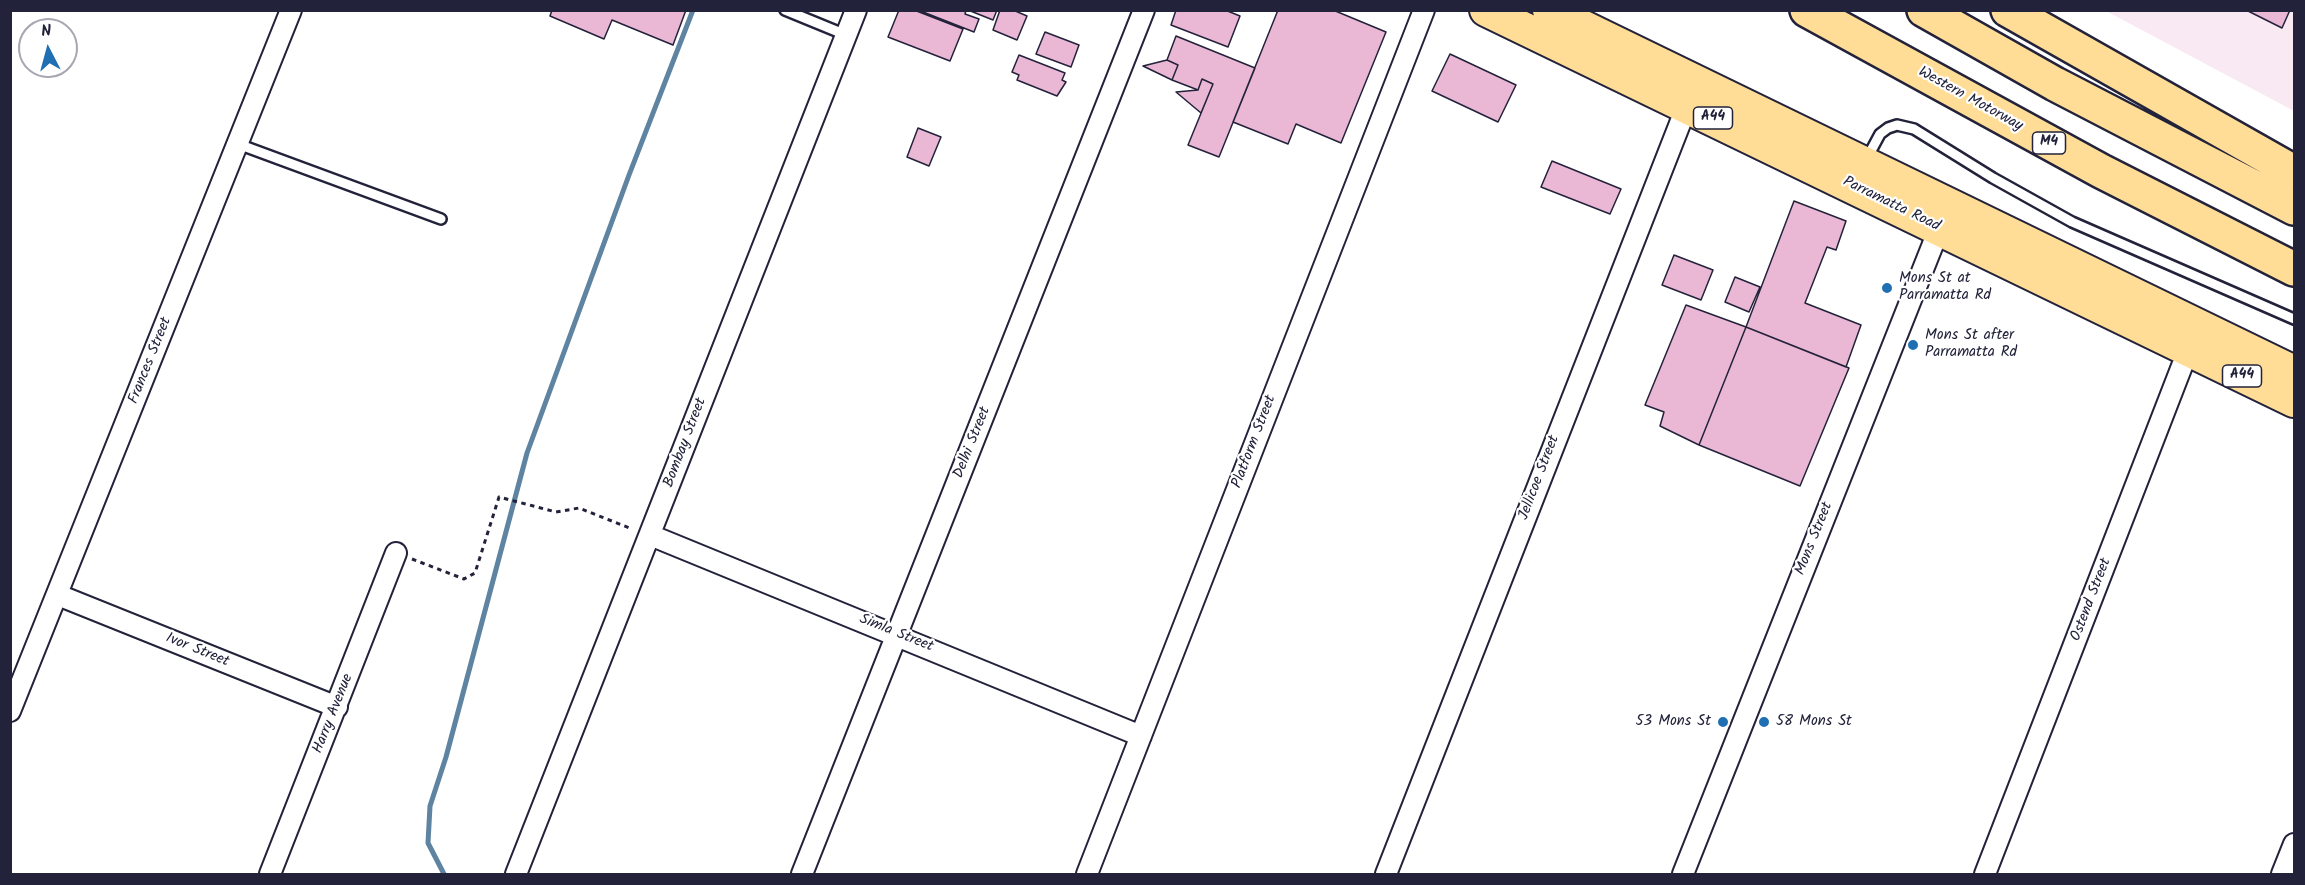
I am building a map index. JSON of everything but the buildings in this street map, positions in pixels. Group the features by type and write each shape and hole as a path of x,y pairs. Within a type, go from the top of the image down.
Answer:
{"highway":[{"name":"Parramatta Road","path":"1486,10 1691,94 1944,216 2196,339 2295,401"},
{"name":"Parramatta Road","path":"1550,10 1691,94"},
{"name":"Western Motorway","path":"1807,10 2101,171 2295,269"},
{"path":"1924,10 2076,95 2295,208"},
{"path":"2008,10 2295,172"},
{"name":"Parramatta Road","path":"2196,339 2295,372"}],"street":[{"name":"Frances Street","path":"10,711 291,10"},
{"name":"Bombay Street","path":"516,874 856,10"},
{"name":"Delhi Street","path":"802,874 1144,10"},
{"name":"Platform Street","path":"1087,874 1424,10"},
{"name":"Jellicoe Street","path":"1386,874 1691,94"},
{"name":"Mons Street","path":"1683,874 1944,216"},
{"name":"Ostend Street","path":"1985,874 2196,339"},
{"name":"Simla Street","path":"650,535 897,634 1141,736"},
{"name":"Harry Avenue","path":"270,874 396,553"},
{"name":"Ivor Street","path":"58,595 337,706"},
{"path":"2282,874 2295,844"}],"lane":[{"path":"785,10 846,35"},
{"path":"1859,175 1880,134 1897,125 1914,129 1993,178 2072,222 2295,319"},
{"path":"238,144 441,219"}],"path":[{"path":"396,553 464,579 475,573 499,497 556,512 579,508 650,535"}],"shaded area":[{"path":"2106,11 2294,11 2294,111"}],"waterway":[{"path":"444,874 428,843 430,806 446,757 527,453 629,175 693,10"}],"place":[{"name":"Mons St at Parramatta Rd","path":"1887,288"},
{"name":"Mons St after Parramatta Rd","path":"1913,345"},
{"name":"53 Mons St","path":"1723,722"},
{"name":"58 Mons St","path":"1764,722"}]}
